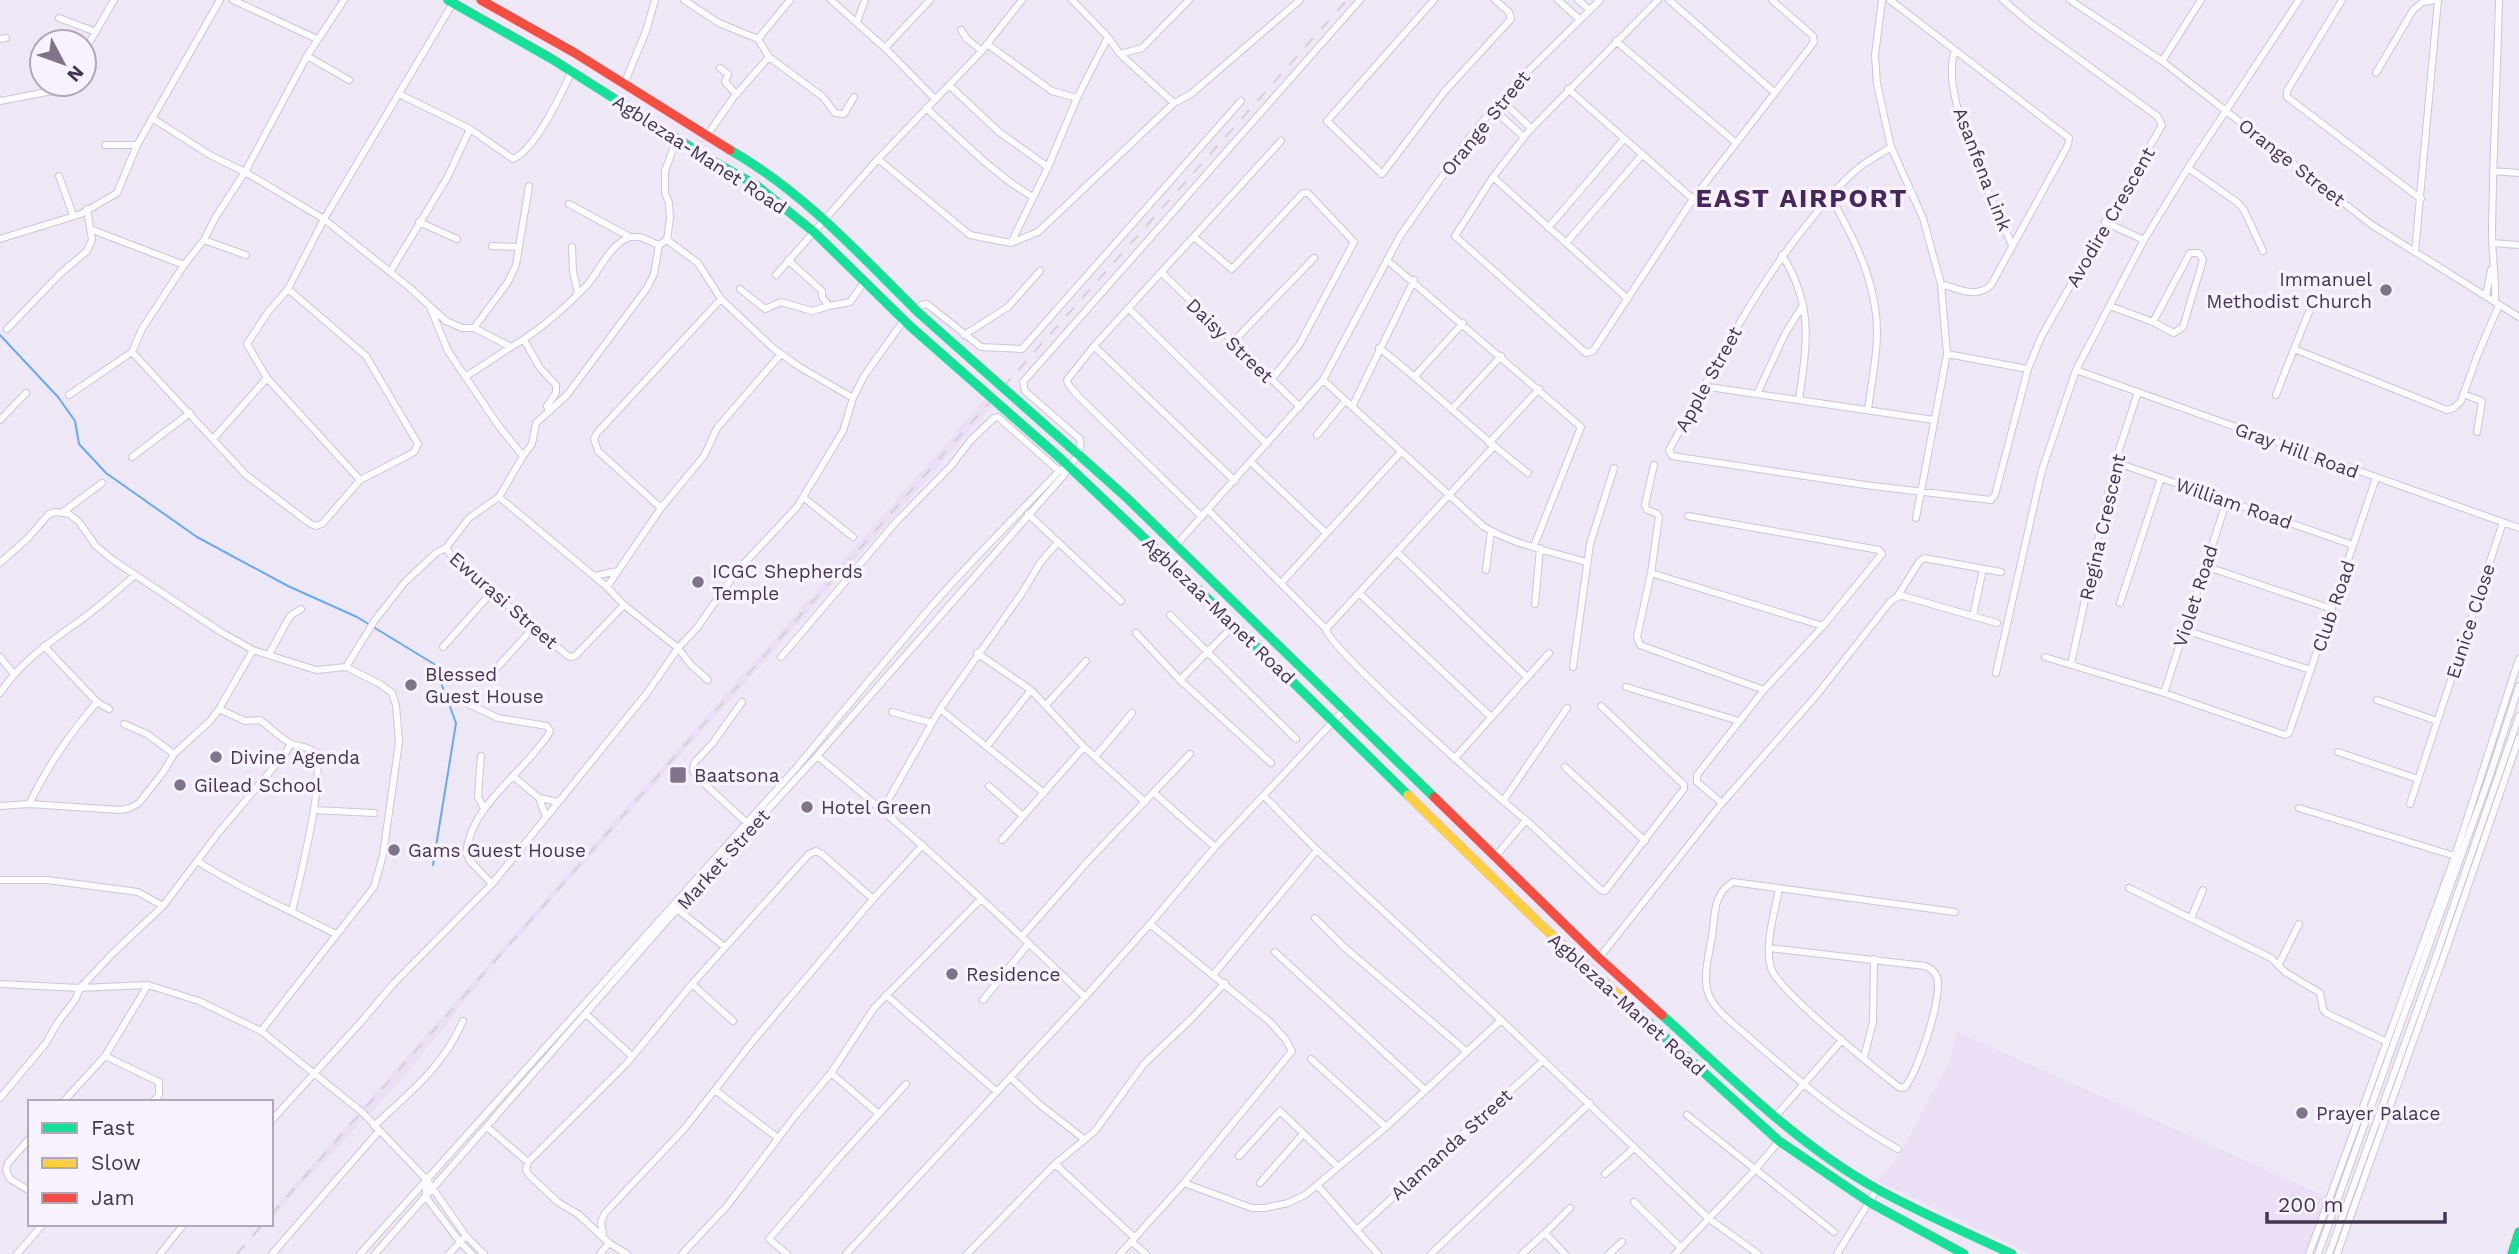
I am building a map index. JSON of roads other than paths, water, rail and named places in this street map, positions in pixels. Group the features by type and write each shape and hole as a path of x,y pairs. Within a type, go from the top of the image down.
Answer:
{"main road":[{"name":"Agblezaa-Manet Road","path":"481,0 575,53 706,137 754,164 794,195 824,220 917,312 1079,454 1176,545 1599,958 1775,1117 1826,1156 1877,1189 2012,1254"},
{"name":"Agblezaa-Manet Road","path":"451,1 572,71 756,185 814,232 907,323 1069,465 1550,933 1779,1141 1868,1203 1964,1254"},
{"path":"2512,1254 2519,1232"}],"street":[{"path":"98,28 114,0"},
{"path":"0,239 73,215 117,193 137,145 220,0"},
{"path":"233,0 317,39"},
{"path":"69,395 132,352 142,329 184,265 204,240 215,218 246,172 306,56 344,0"},
{"path":"625,84 655,0"},
{"path":"684,0 719,23 758,39 769,57 823,97 835,113 845,114 855,97"},
{"path":"758,39 790,0"},
{"path":"831,0 885,48 935,99"},
{"path":"857,22 864,0"},
{"path":"885,48 930,0"},
{"path":"776,275 878,159 984,48 1022,0"},
{"path":"1072,0 1108,37 1120,54 1174,103"},
{"path":"1120,54 1142,48 1189,0"},
{"path":"878,159 965,231 998,242 1011,243 1038,232 1174,103 1191,94 1300,0"},
{"path":"1079,454 1080,439 1025,391 1023,382 1360,0"},
{"path":"1434,0 1327,121 1382,173 1445,90 1511,19 1509,12 1495,0"},
{"path":"1558,0 1580,20"},
{"path":"1578,0 1590,10"},
{"name":"Orange Street","path":"1176,545 1323,380 1348,338 1387,260 1422,203 1493,109 1536,62 1600,0"},
{"path":"1658,0 1531,128 1493,177 1455,236 1586,353 1593,351 1693,200 1815,39 1772,0"},
{"path":"1669,0 1774,92"},
{"path":"1882,0 1875,55 1877,85 1891,147 1923,218 1941,285 1947,354 1916,518"},
{"path":"1890,0 2069,138 2068,145 1991,285 1975,294 1941,285"},
{"name":"Avodire Crescent","path":"1922,493 1991,500 1995,495 2028,369 2041,337 2161,128 2160,119 2031,24 2003,0"},
{"name":"Orange Street","path":"2070,0 2162,61 2228,110 2372,225 2519,317"},
{"path":"2162,61 2201,0"},
{"path":"1996,673 2042,470 2076,370 2144,240 2188,168 2299,0"},
{"path":"2342,0 2287,91 2287,97 2421,199"},
{"path":"2376,73 2413,10 2423,2 2436,0 2415,252"},
{"path":"2486,296 2492,264 2499,0"},
{"path":"360,480 267,377 247,348 247,340 288,289 324,219 451,1"},
{"path":"59,18 85,28"},
{"path":"961,30 967,39 1056,93 1077,98"},
{"path":"1011,243 1108,37"},
{"path":"1616,41 1735,142"},
{"name":"Asanfena Link","path":"1955,51 1951,70 1964,131 2012,245"},
{"path":"306,56 349,80"},
{"path":"706,137 736,94 769,57"},
{"path":"720,68 729,74 724,82 736,94"},
{"path":"399,94 470,129 509,157 517,158 547,121 572,71"},
{"path":"949,85 999,132 1048,167"},
{"path":"1567,89 1693,200"},
{"path":"0,101 28,96"},
{"path":"1501,100 1531,128"},
{"path":"917,312 921,305 927,304 981,347 1022,349 1241,102"},
{"path":"926,108 1012,184 1033,197"},
{"path":"1493,109 1524,137"},
{"path":"152,118 210,155 246,172 324,219 454,326 474,328 511,347"},
{"path":"390,272 447,178 470,129"},
{"path":"667,240 670,218 665,193 665,171 677,138"},
{"path":"1548,228 1624,139"},
{"path":"1202,517 1068,384 1069,377 1128,308 1281,142"},
{"path":"106,145 137,145"},
{"name":"Apple Street","path":"1891,147 1857,169 1830,196 1782,255 1750,303 1669,450 1672,456 1922,493"},
{"path":"1566,243 1642,155"},
{"path":"2188,168 2237,202 2244,210 2263,251"},
{"path":"2493,171 2519,173"},
{"path":"59,176 73,215"},
{"path":"1493,177 1627,298"},
{"path":"474,328 508,282 516,265 529,186"},
{"path":"1194,237 1232,269 1303,193 1308,193 1354,242 1300,345 1271,380"},
{"path":"1830,196 1849,229 1866,270 1876,308 1876,349 1868,410"},
{"path":"569,204 630,237"},
{"path":"7,329 61,273 87,251 92,240 87,209"},
{"path":"419,222 457,239"},
{"path":"2105,222 2144,240"},
{"path":"90,229 184,265"},
{"path":"465,377 524,340 578,294 618,244 630,237 640,236 659,245"},
{"path":"204,240 246,255"},
{"path":"346,667 375,620 412,575 446,548 469,517 499,497 532,444 536,423 567,395 647,288 654,274 659,245 667,240"},
{"path":"667,240 698,263 720,299 781,354 853,398"},
{"path":"2492,243 2519,245"},
{"path":"492,246 518,247"},
{"path":"572,247 578,294"},
{"path":"2110,306 2174,333 2183,327 2203,260 2199,253 2190,253 2153,322"},
{"path":"1782,255 1795,277 1803,305 1807,337 1799,400"},
{"path":"1232,343 1314,258"},
{"path":"788,260 822,291 822,297 829,306"},
{"path":"1387,260 1581,427 1537,547 1535,604"},
{"path":"2294,349 2447,410 2454,408 2461,401 2497,303 2492,264"},
{"path":"964,335 1008,307 1040,271"},
{"name":"Daisy Street","path":"1161,272 1300,407"},
{"path":"1352,407 1413,280"},
{"path":"740,289 765,309 785,302 812,311 850,302 865,281"},
{"path":"132,352 246,475 315,526 322,524 360,480 414,452 418,444 366,356 288,289"},
{"path":"661,508 598,452 594,439 605,423 720,299"},
{"path":"429,305 448,351 523,456"},
{"path":"1757,394 1785,334 1803,305"},
{"path":"2276,395 2311,307"},
{"path":"1128,308 1267,444"},
{"path":"273,1119 394,983 492,884 647,693 736,572 773,535 803,497 843,431 853,398 864,376 907,323"},
{"path":"1415,376 1463,323"},
{"path":"524,340 540,368 556,385 556,393 547,406 549,412"},
{"path":"1094,346 1235,481"},
{"path":"1379,348 1528,473"},
{"path":"607,587 661,508 704,456 717,428 781,354"},
{"path":"1947,354 2028,369"},
{"path":"1453,408 1501,356"},
{"name":"Gray Hill Road","path":"2076,370 2519,528"},
{"path":"213,439 267,377"},
{"path":"1323,380 1448,496 1491,531 1586,562"},
{"path":"1702,386 1934,420"},
{"path":"1326,629 1398,553 1539,390"},
{"name":"Regina Crescent","path":"2071,664 2115,462 2138,392"},
{"path":"0,420 26,393"},
{"path":"2463,394 2482,401 2477,432"},
{"path":"1317,435 1345,401"},
{"path":"132,457 190,413"},
{"path":"782,656 896,522 994,418 998,417 1059,471"},
{"path":"1281,583 1401,452"},
{"name":"Market Street","path":"376,1254 677,909 817,756 1064,475 1079,454"},
{"path":"1251,462 1326,533"},
{"name":"William Road","path":"2115,462 2353,545"},
{"name":"Market Street","path":"360,1254 797,767 833,720 861,691 924,615 1059,471 1069,465"},
{"path":"1654,465 1645,505 1647,510 1659,517 1651,573 1637,637 1640,645 1764,690"},
{"path":"1573,667 1582,614 1586,562 1614,468"},
{"path":"2120,603 2161,478"},
{"name":"Club Road","path":"2164,693 2285,735 2290,733 2376,478"},
{"path":"63,512 102,483"},
{"path":"499,497 678,648 691,665 708,680"},
{"path":"803,497 853,537"},
{"name":"Violet Road","path":"2164,693 2227,500"},
{"path":"1208,510 1326,629 1327,635 1341,650 1601,890 1608,887 1685,787 1601,706"},
{"path":"0,564 49,514 63,512 79,522 96,546 134,576 253,650 316,670 346,667 380,684 393,694 399,742 383,855 374,887 261,1031"},
{"path":"1028,514 1121,601"},
{"path":"1688,516 1882,551 1823,626 1764,690 1695,779 1722,803"},
{"name":"Eunice Close","path":"2410,804 2503,522"},
{"path":"1486,570 1491,531"},
{"path":"883,809 940,709 977,653 1022,593 1040,563 1058,542"},
{"name":"Ewurasi Street","path":"446,548 454,560 572,657 624,605"},
{"path":"1398,553 1527,677"},
{"path":"1599,958 1722,803 1816,696 1890,601 1897,597 1919,562 1924,558 2001,572"},
{"path":"2205,566 2332,609"},
{"path":"1973,616 1983,569"},
{"path":"594,576 618,571"},
{"path":"1651,573 1823,626"},
{"path":"0,693 13,673 134,576"},
{"path":"443,647 492,592"},
{"path":"1360,594 1490,716"},
{"path":"1897,597 1997,623"},
{"path":"269,654 290,616 301,609"},
{"path":"1170,615 1296,739"},
{"path":"1180,680 1234,625"},
{"path":"494,671 534,627"},
{"path":"2184,630 2311,670"},
{"path":"1136,633 1180,680 1271,763"},
{"path":"44,646 97,702 109,709"},
{"path":"0,806 29,804 130,808 139,803 174,754 186,745 219,709 253,650"},
{"path":"977,653 1031,690 1084,747 1145,802"},
{"path":"1455,758 1549,653"},
{"path":"0,657 13,673"},
{"path":"2045,657 2164,693"},
{"path":"2309,1254 2455,856 2519,660"},
{"path":"1046,705 1086,661"},
{"path":"2318,1254 2488,781 2519,686"},
{"path":"1626,687 1739,721"},
{"path":"987,746 1031,690"},
{"path":"2377,700 2437,721"},
{"path":"462,701 498,718 547,726 549,729 549,735 514,777 484,807 471,832 466,853 492,884"},
{"path":"29,804 64,742 97,702"},
{"path":"742,702 712,744 694,763 693,771 746,822"},
{"path":"1503,801 1567,708"},
{"path":"219,709 245,721 260,720 291,744 312,750 317,756 314,810 292,911"},
{"path":"940,709 1044,793"},
{"path":"846,1254 1085,997 1215,847 1345,709"},
{"path":"892,712 932,723"},
{"path":"1095,757 1132,713"},
{"path":"2329,1254 2519,716"},
{"path":"124,724 147,734 174,754"},
{"path":"2337,1254 2519,738"},
{"path":"0,1098 46,1044 80,988 163,906 291,744"},
{"path":"1003,841 1084,747"},
{"path":"2338,752 2418,779"},
{"path":"1022,936 1089,860 1190,754"},
{"path":"481,756 478,797 484,807"},
{"path":"817,756 883,809 1085,997"},
{"path":"1565,767 1645,841"},
{"path":"514,777 539,798 547,817"},
{"path":"989,786 1023,816"},
{"path":"1154,793 1215,847"},
{"path":"1264,796 1317,850 1502,1020 1708,1218 1758,1254"},
{"path":"539,798 558,802"},
{"path":"2299,808 2455,856"},
{"path":"314,810 374,813"},
{"path":"1495,857 1525,820"},
{"path":"604,1236 601,1222 605,1213 685,1128 753,1041 873,899 923,845"},
{"path":"1213,974 1317,850"},
{"path":"627,1254 609,1243 578,1214 559,1203 529,1175 526,1170 528,1162 603,1089 692,984 809,854 816,851 822,854 873,899"},
{"path":"197,861 231,882 336,934"},
{"path":"0,880 47,880 138,892 163,906"},
{"path":"1898,1149 1868,1132 1802,1084 1723,1014 1709,996 1707,986 1716,903 1723,890 1733,883 1955,912"},
{"path":"1769,948 1874,959 1925,966 1932,970 1937,978 1937,988 1928,1035 1921,1059 1905,1087 1900,1088 1842,1040 1780,983 1772,971 1769,948 1779,888"},
{"path":"2129,888 2271,957 2285,972 2320,993 2326,1013 2387,1042"},
{"path":"2190,918 2203,890"},
{"path":"682,1254 727,1206 831,1073 886,995 981,899"},
{"path":"677,909 726,947"},
{"path":"1315,918 1344,947 1466,1051"},
{"path":"1120,1254 1184,1183 1292,1051 1270,1022 1150,924"},
{"path":"2279,964 2299,924"},
{"path":"983,1000 1029,943"},
{"path":"1275,952 1425,1090"},
{"path":"1864,1057 1874,1022 1874,959"},
{"path":"967,1254 1107,1115 1144,1064 1224,983"},
{"path":"0,984 80,988 148,985 199,1001 261,1031 362,1112 426,1179 466,1236 484,1254"},
{"path":"692,984 733,1021"},
{"path":"65,1100 105,1056 148,985"},
{"path":"886,995 996,1091"},
{"path":"587,1015 632,1056"},
{"path":"1184,1183 1252,1208 1288,1203 1305,1195 1386,1127 1502,1020"},
{"path":"272,1254 377,1129 438,1063 452,1045 463,1021"},
{"path":"1775,1117 1842,1040"},
{"path":"105,1056 159,1082 159,1095 155,1100"},
{"path":"1311,1059 1386,1127"},
{"name":"Alamanda Street","path":"1358,1229 1544,1060"},
{"path":"831,1073 879,1114"},
{"path":"1010,1077 1084,1139"},
{"path":"787,1254 769,1239 906,1084"},
{"path":"716,1091 778,1138"},
{"path":"1434,1253 1590,1103"},
{"path":"1239,1156 1278,1112 1338,1167"},
{"path":"1687,1115 1834,1232"},
{"path":"488,1127 528,1162"},
{"path":"1260,1183 1303,1134"},
{"path":"28,1140 8,1163 6,1171 10,1179 28,1190"},
{"path":"1675,1254 1779,1141"},
{"path":"1605,1174 1634,1148"},
{"path":"1055,1164 1146,1254"},
{"path":"425,1198 426,1179"},
{"path":"1317,1185 1378,1254"},
{"path":"1837,1254 1877,1189"},
{"path":"416,1190 472,1254"},
{"path":"1634,1202 1681,1248"},
{"path":"1521,1254 1570,1208"},
{"path":"17,1254 41,1226"},
{"path":"160,1254 182,1226"},
{"path":"1545,1233 1565,1254"},
{"path":"449,1254 466,1236"},
{"path":"1609,1254 1622,1242"},
{"path":"600,1254 609,1243"}],"waterway":[{"path":"0,335 58,397 75,421 79,444 106,473 197,537 288,586 357,617 434,664 456,723 433,865"}],"railway":[{"path":"273,1213 1347,0"},
{"path":"237,1254 261,1226"}],"place":[{"name":"Immanuel Methodist Church","path":"2386,290"},
{"name":"ICGC Shepherds Temple","path":"698,582"},
{"name":"Blessed Guest House","path":"411,685"},
{"name":"Divine Agenda","path":"216,757"},
{"name":"Baatsona","path":"678,775"},
{"name":"Gilead School","path":"180,785"},
{"name":"Hotel Green","path":"807,807"},
{"name":"Gams Guest House","path":"394,850"},
{"name":"Residence","path":"952,974"},
{"name":"Prayer Palace","path":"2302,1113"}],"district":[{"name":"EAST AIRPORT","path":"1802,198"}]}
